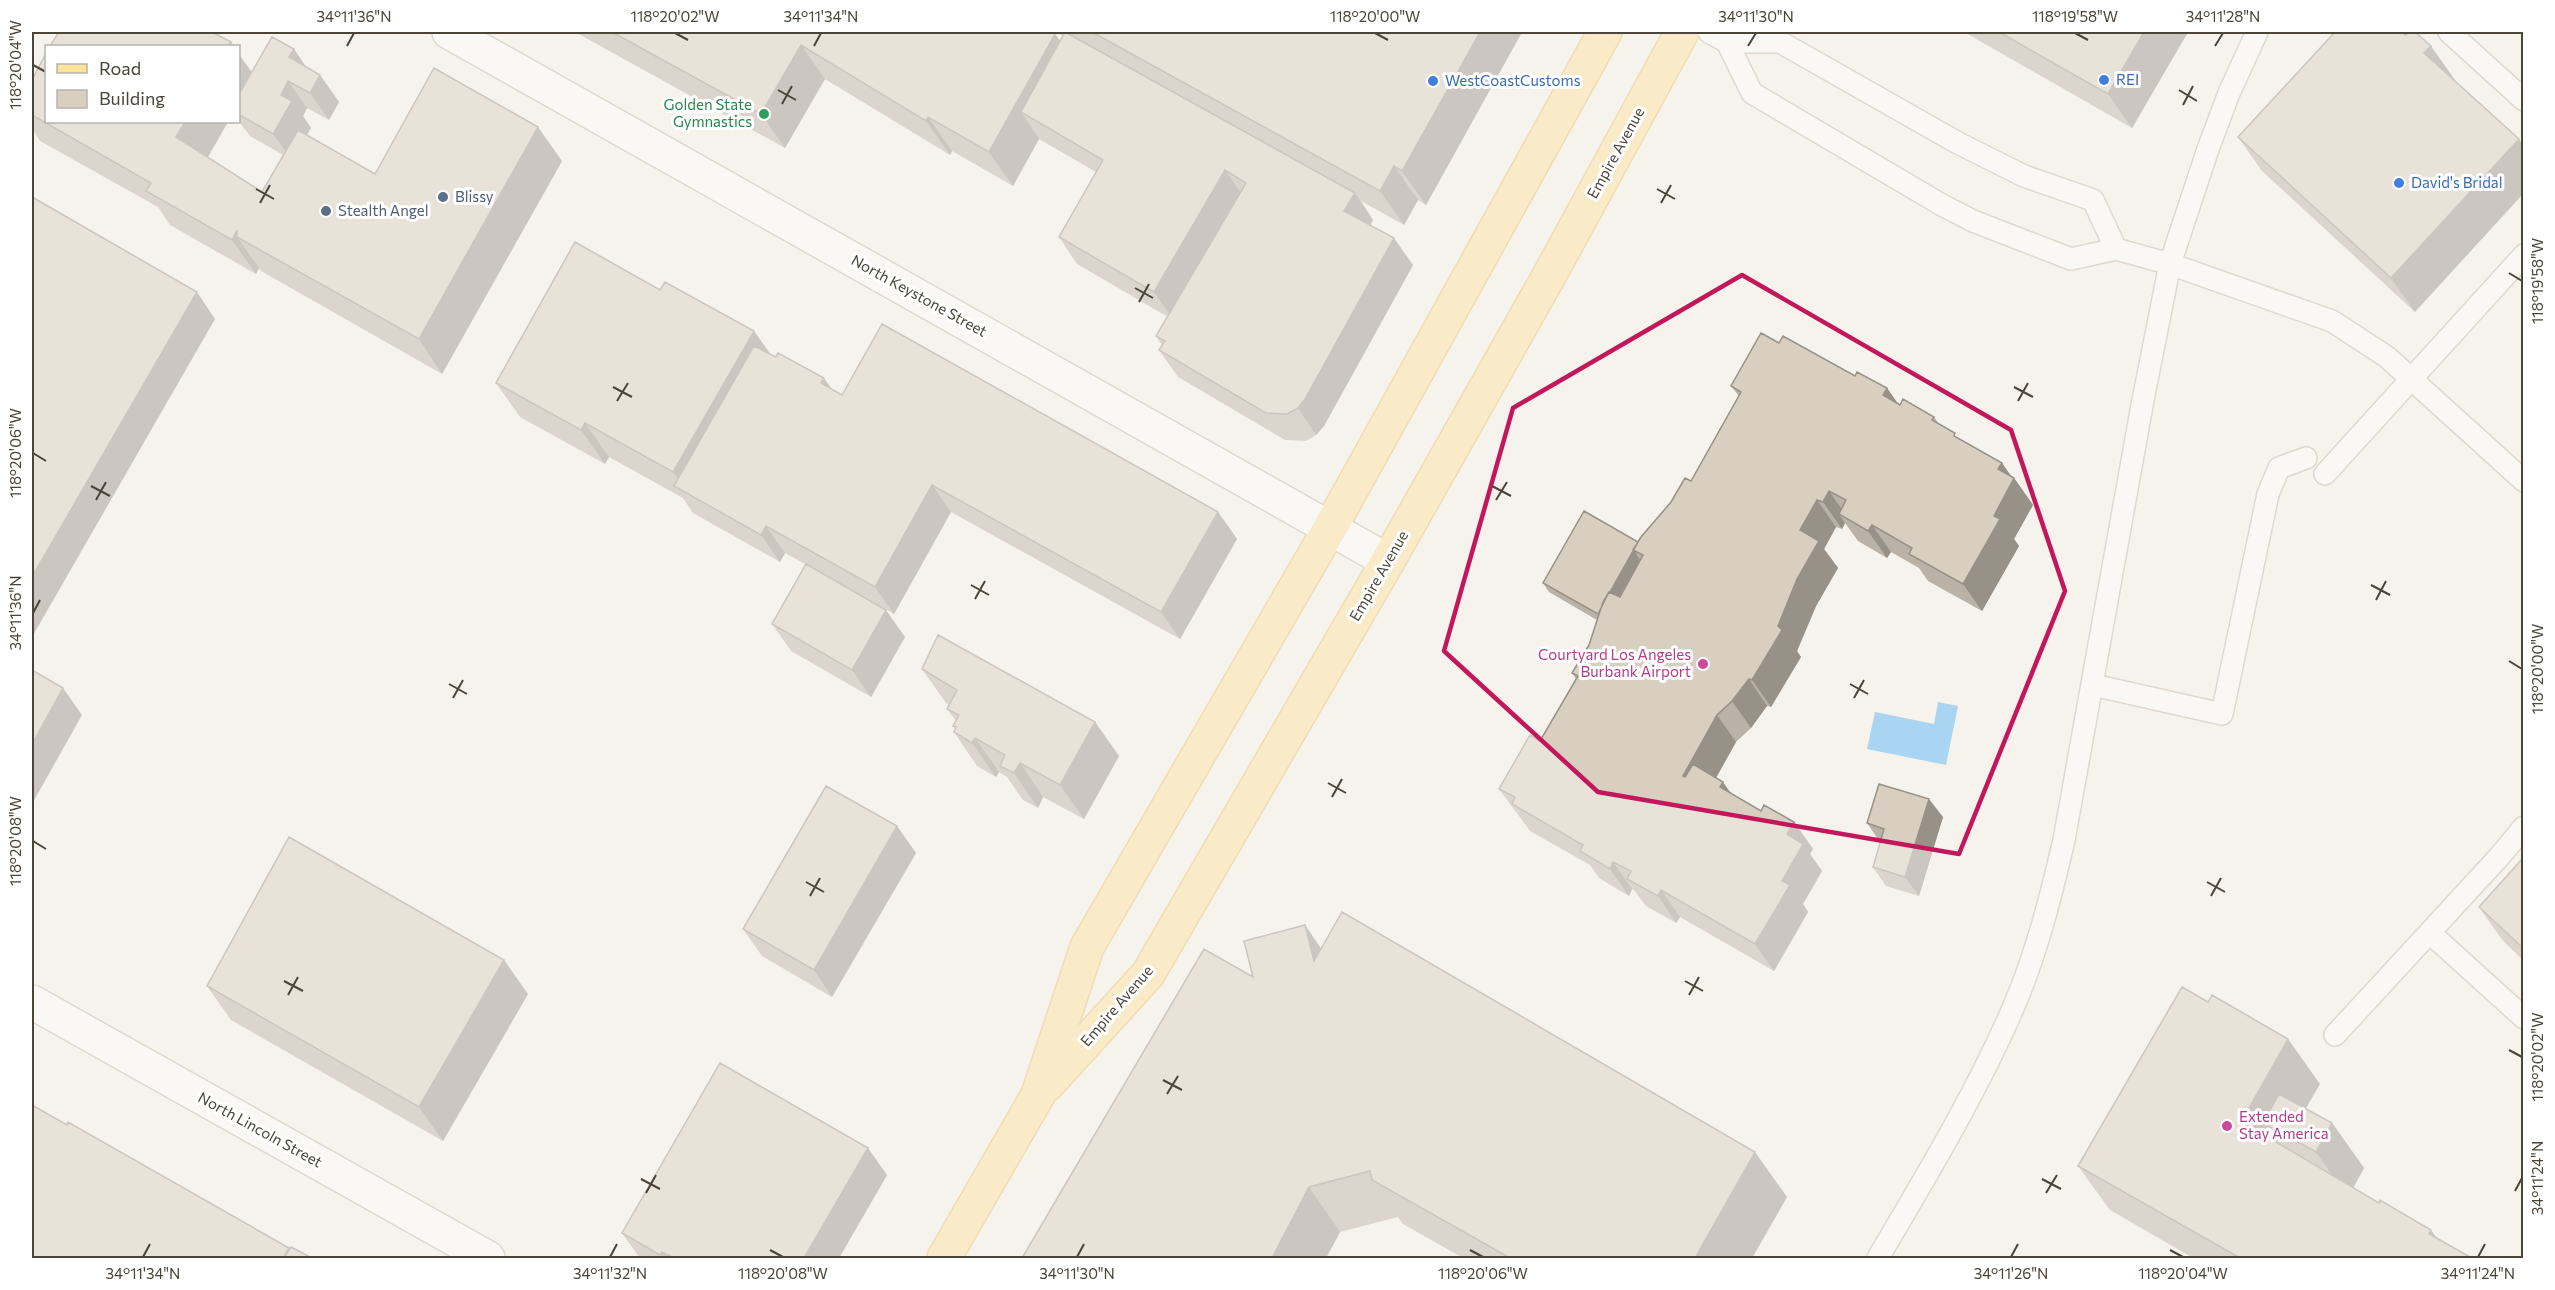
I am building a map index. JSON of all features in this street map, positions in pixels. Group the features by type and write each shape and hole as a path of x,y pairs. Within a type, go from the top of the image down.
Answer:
{"main road":[{"name":"Empire Avenue","path":"944,1258 1038,1095 1087,947 1330,528 1605,32"},
{"name":"Empire Avenue","path":"1038,1095 1148,974 1388,561 1549,276 1682,32"}],"street":[{"name":"North Keystone Street","path":"449,32 1388,561"},
{"name":"North Lincoln Street","path":"32,1002 488,1258"}],"lane":[{"path":"1878,1258 1969,1101 2019,994 2034,952 2054,887 2170,264 2208,149 2229,93 2256,32"},
{"path":"2449,32 2523,100"},
{"path":"1718,37 1780,42 1958,143 2024,176 2093,200 2116,249"},
{"path":"1718,37 1752,93 1942,205 1983,225 2070,259 2116,249 2170,264 2332,321 2378,351 2523,481"},
{"path":"2325,474 2523,255"},
{"path":"2093,685 2222,714 2268,494 2279,468 2306,458"},
{"path":"2336,1035 2523,827"},
{"path":"2430,933 2523,1018"}],"highlighted area":[{"path":"1742,275 2011,430 2065,591 1959,854 1598,792 1444,651 1513,408"}],"water":[{"path":"1938,702 1958,706 1946,765 1867,749 1875,712 1934,724"}],"building":[{"path":"59,32 212,32 231,42 229,45 51,45"},
{"path":"612,32 1050,32 1055,34 989,152 928,117 926,121 801,45 761,114"},
{"path":"1065,32 1355,193 1344,211 1394,238 1298,408 1287,414 1266,413 1159,350 1165,341 1156,336 1246,183 1225,170 1154,292 1059,237 1103,160 1021,112"},
{"path":"1092,32 1480,32 1402,171 1394,166 1380,191"},
{"path":"1999,32 2144,32 2108,94"},
{"name":"David's Bridal","path":"2335,32 2401,32 2406,35 2409,32 2415,32 2431,46 2424,53 2519,139 2391,278 2238,137"},
{"path":"272,37 294,49 289,57 320,75 310,93 288,81 281,95 292,101 273,134 240,115 240,93"},
{"path":"45,55 45,122 32,115 32,80"},
{"path":"434,68 538,127 419,339 237,237 237,230 232,240 146,191 151,183 46,123 184,123 176,137 262,192 298,130 375,174"},
{"path":"32,197 197,292 32,577"},
{"path":"575,242 660,290 665,282 754,331 673,472 585,423 581,430 496,383"},
{"path":"882,324 1218,512 1161,612 932,485 875,587 766,526 761,535 674,486 754,346 776,357 778,353 824,378 821,383 842,395"},
{"name":"Courtyard Los Angeles Burbank Airport","path":"1761,333 1779,343 1783,336 1855,376 1857,372 1887,388 1883,395 1900,405 1903,399 1934,417 1932,420 1955,433 1954,436 2002,463 1998,469 2014,478 1994,516 2000,519 1963,584 1909,554 1912,548 1872,525 1868,531 1839,514 1846,500 1829,491 1823,502 1817,500 1800,530 1819,541 1797,579 1778,626 1782,630 1752,680 1749,679 1732,701 1717,715 1683,776 1685,777 1693,764 1723,782 1720,787 1761,811 1764,805 1794,822 1787,834 1803,844 1782,881 1790,885 1755,944 1661,890 1658,896 1627,879 1631,871 1613,862 1610,869 1580,851 1583,845 1512,804 1515,797 1499,789 1530,735 1540,741 1578,676 1572,673 1589,645 1603,602 1609,592 1620,597 1643,555 1633,550 1641,537 1671,502 1685,478 1691,481 1741,392 1731,386"},
{"path":"1584,511 1638,542 1598,614 1543,583"},
{"path":"806,564 886,610 852,670 772,624"},
{"path":"938,635 1095,722 1060,785 1020,763 1014,773 1000,766 1005,755 975,738 972,743 954,732 956,727 953,726 959,715 947,709 957,690 922,669"},
{"path":"32,670 63,688 32,744"},
{"path":"1879,784 1929,799 1905,877 1873,867 1884,829 1867,823"},
{"path":"826,786 897,826 814,970 743,929"},
{"path":"289,837 504,960 419,1107 207,986"},
{"path":"2523,858 2523,948 2479,907"},
{"path":"1342,912 1755,1152 1695,1258 1510,1258 1372,1180 1370,1171 1309,1187 1272,1258 1022,1258 1204,949 1253,977 1244,941 1305,925 1314,961"},
{"name":"Extended Stay America","path":"2182,987 2208,1002 2212,995 2288,1039 2240,1124 2258,1134 2259,1132 2379,1203 2380,1200 2431,1230 2429,1234 2472,1258 2240,1258 2078,1166"},
{"path":"720,1063 868,1148 804,1258 674,1258 662,1252 660,1255 622,1233"},
{"path":"2279,1094 2332,1123 2316,1152 2263,1123"},
{"path":"32,1105 67,1125 68,1122 289,1248 283,1258 32,1258"},
{"path":"291,1247 312,1258 284,1258"}],"place":[{"name":"REI","path":"2104,80"},
{"name":"WestCoastCustoms","path":"1433,81"},
{"name":"Golden State Gymnastics","path":"764,114"},
{"name":"David's Bridal","path":"2399,183"},
{"name":"Blissy","path":"443,197"},
{"name":"Stealth Angel","path":"326,211"},
{"name":"Courtyard Los Angeles Burbank Airport","path":"1703,664"},
{"name":"Extended Stay America","path":"2227,1126"}]}
